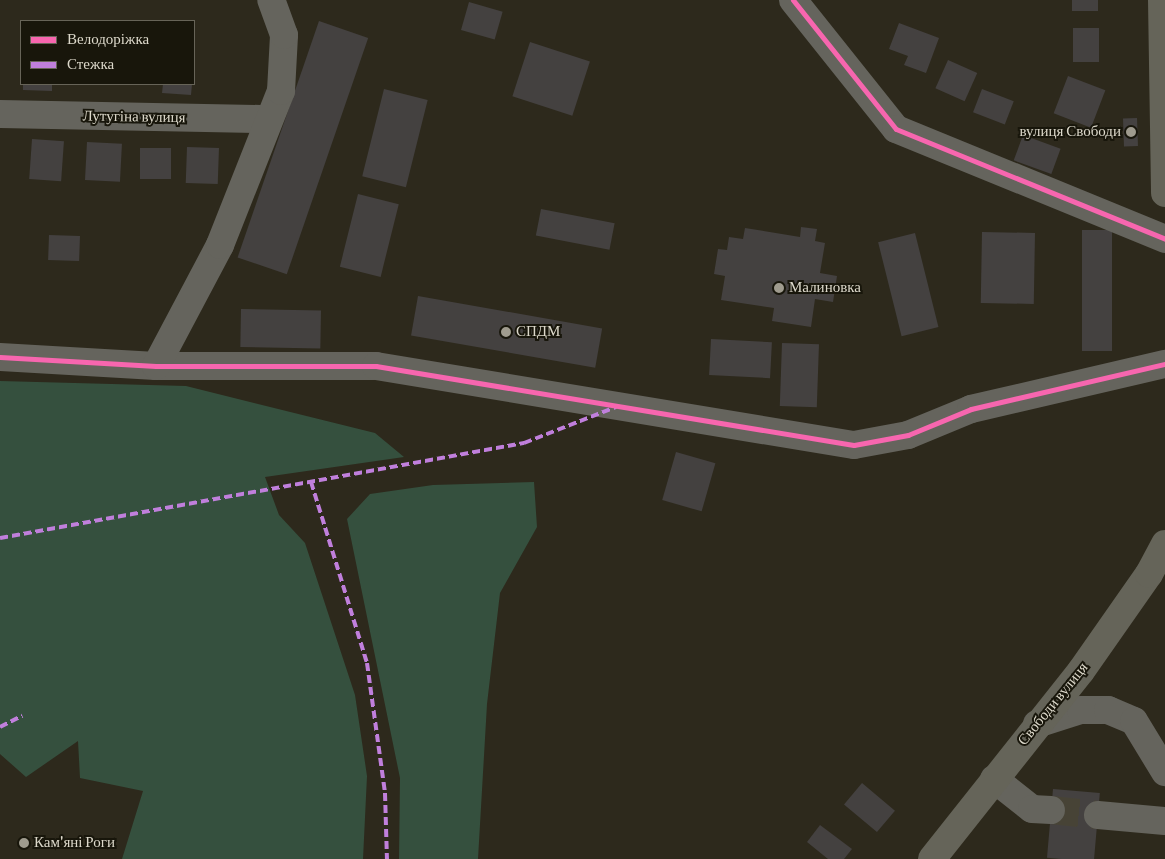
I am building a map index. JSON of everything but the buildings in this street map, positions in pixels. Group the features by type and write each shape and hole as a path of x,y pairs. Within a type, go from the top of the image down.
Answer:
{"main road":[{"path":"1162,0 1165,193"},
{"name":"Свободи вулиця","path":"932,859 1086,663 1149,574 1165,544"}],"street":[{"path":"156,366 220,245 268,119 281,91 284,36 271,0 255,0"},
{"path":"793,0 896,129 1165,240"},
{"name":"Лутугіна вулиця","path":"0,114 268,119"},
{"path":"0,357 156,366 376,366 854,445 908,435 971,410 1165,364"},
{"path":"1037,724 1081,710 1108,710 1134,721 1165,772"},
{"path":"994,779 1032,808 1051,810"},
{"path":"1098,815 1165,821"}],"green space":[{"path":"0,381 186,386 375,433 404,457 265,477 279,515 305,543 355,695 367,776 363,859 122,859 143,791 80,778 78,741 26,777 0,754"},
{"path":"534,482 537,527 500,593 487,704 478,859 399,859 400,778 347,519 370,494 433,485"}],"tunnel":[{"path":"1051,810 1098,815"}],"marked path":[{"path":"0,538 524,443 616,407"},
{"path":"311,482 367,663 385,793 387,859"},
{"path":"0,727 22,716"}],"cycle path":[{"path":"793,0 896,129 1165,239"},
{"path":"0,357 156,366 376,366 854,445 908,435 971,409 1165,364"}],"place":[{"name":"вулиця Свободи","path":"1131,132"},
{"name":"Малиновка","path":"779,288"},
{"name":"СПДМ","path":"506,332"},
{"name":"Кам'яні Роги","path":"24,843"}]}
